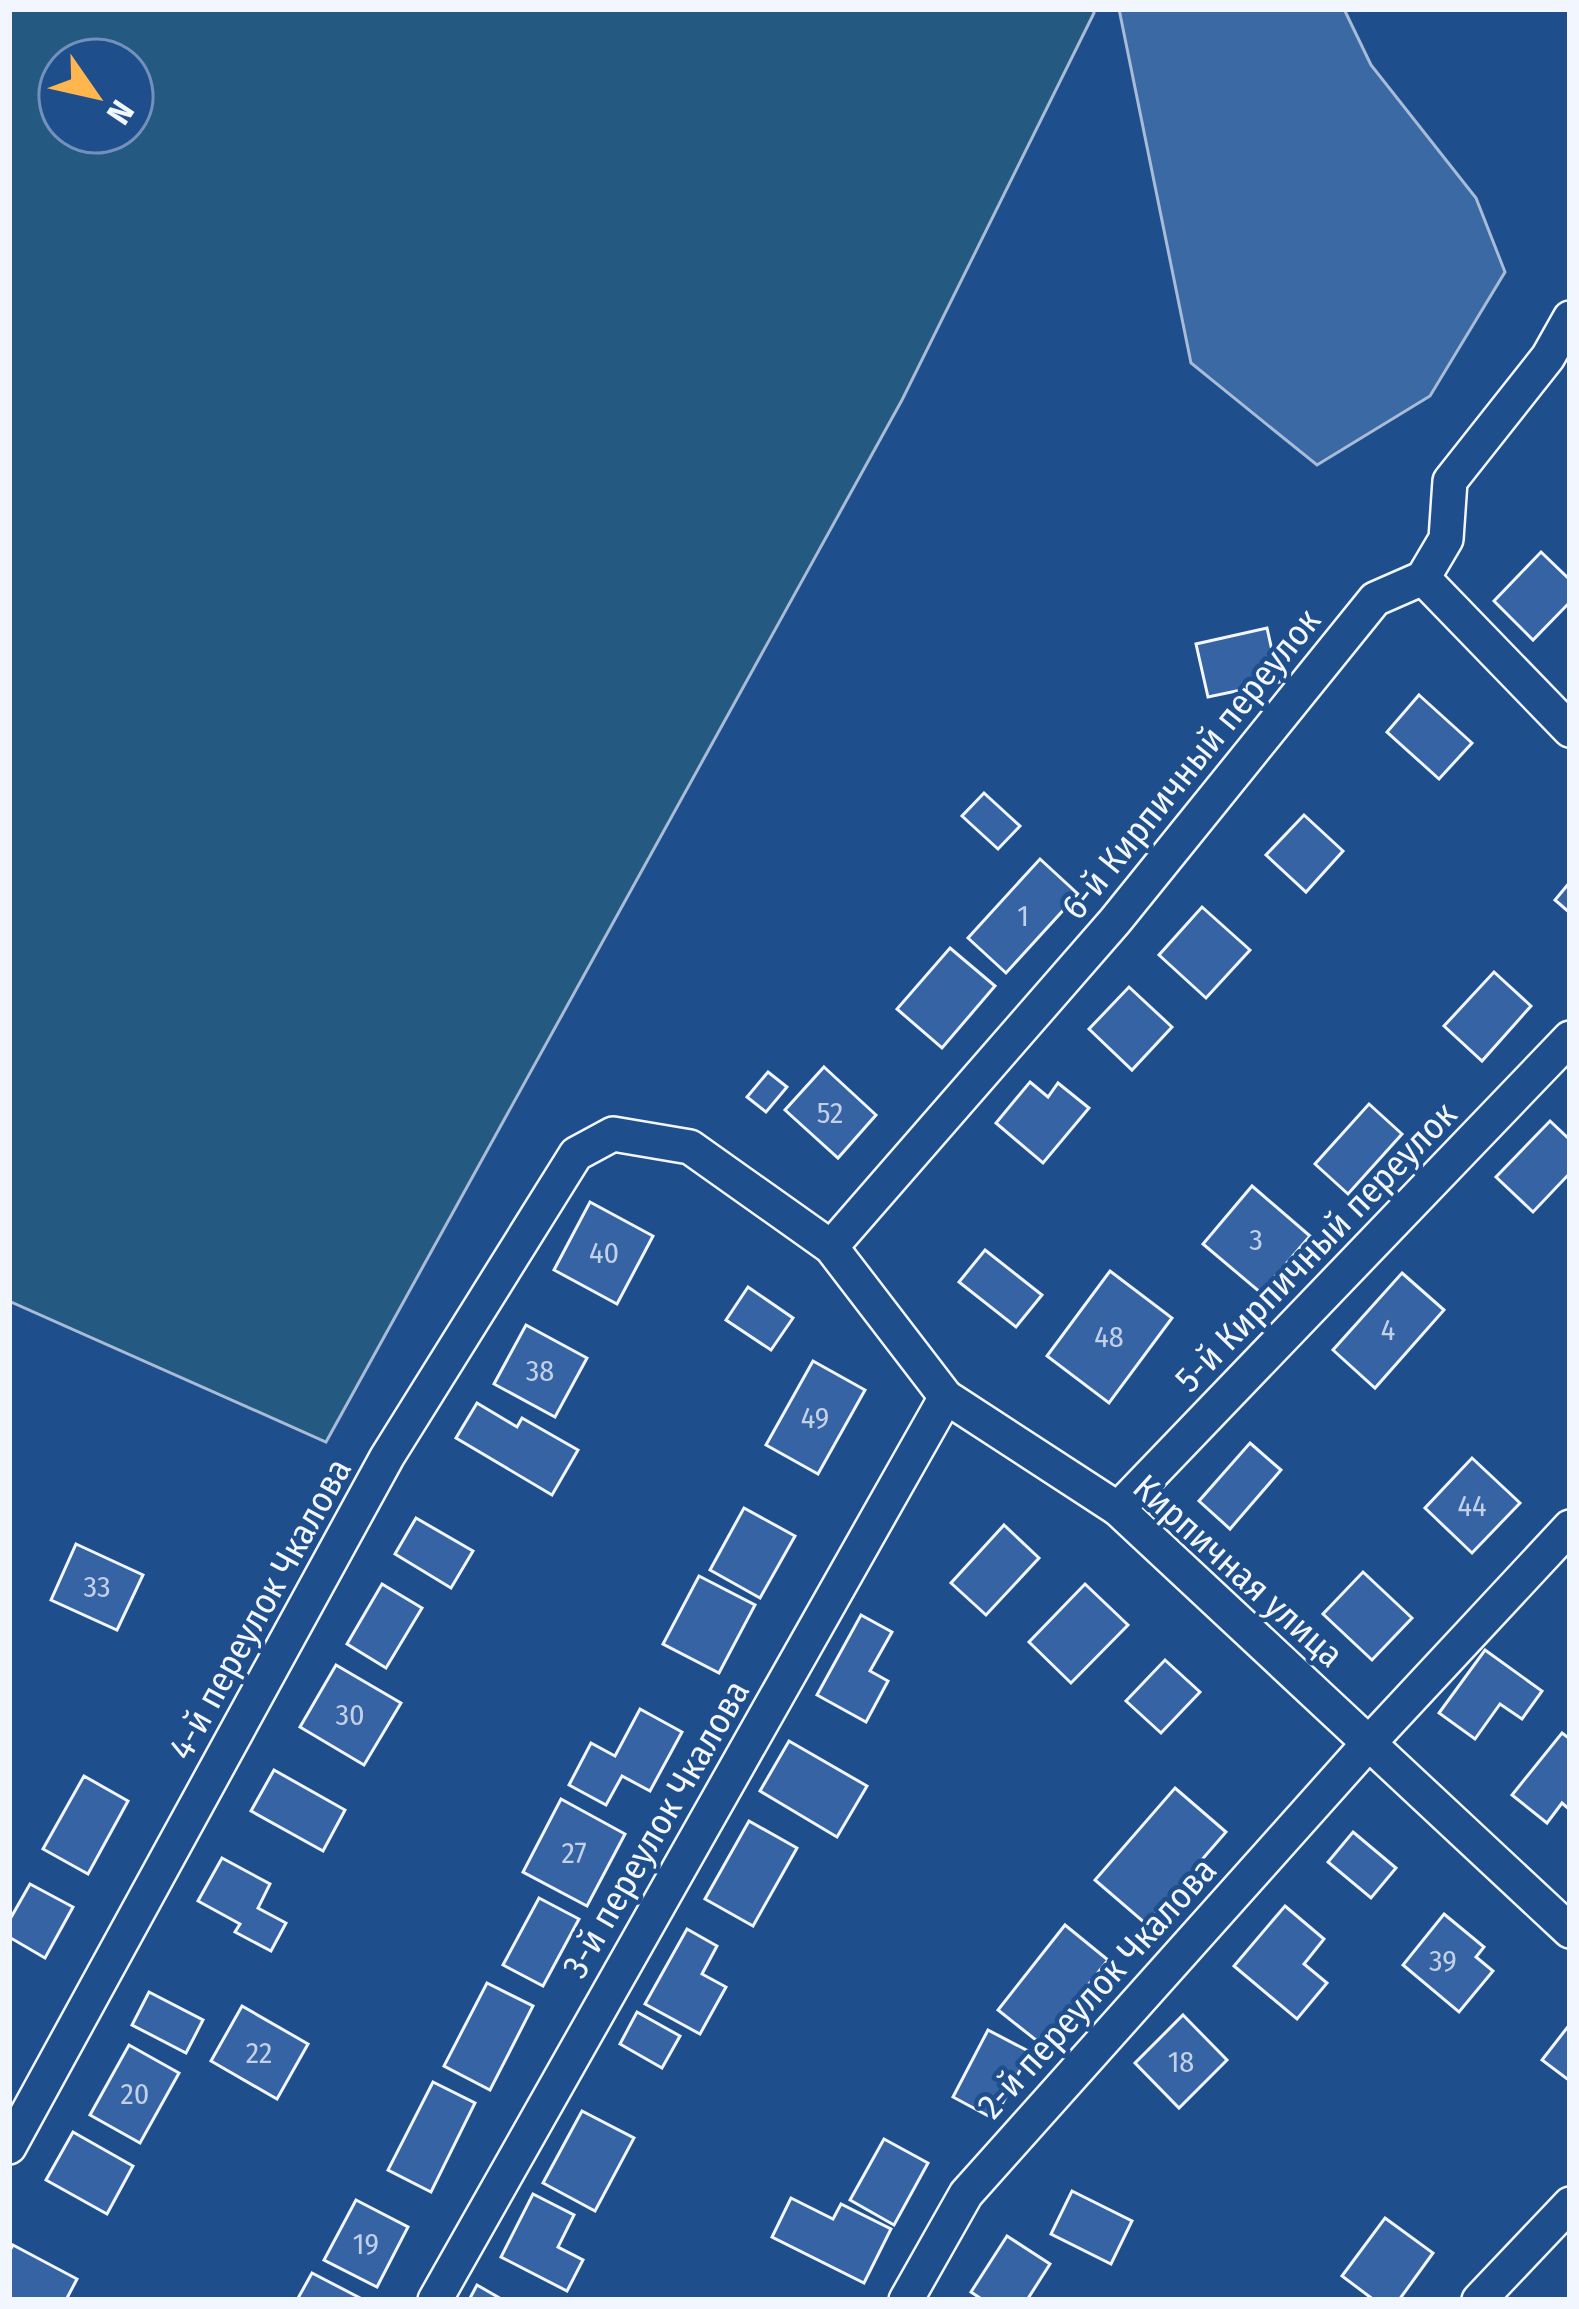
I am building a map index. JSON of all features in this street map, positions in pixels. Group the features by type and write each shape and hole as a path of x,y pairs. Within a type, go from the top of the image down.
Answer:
{"street":[{"path":"1570,318 1548,357 1450,481 1446,539 1423,578 1570,730"},
{"name":"6-й Кирпичный переулок","path":"831,1247 1115,921 1375,599 1423,578"},
{"name":"5-й Кирпичный переулок","path":"1118,1510 1570,1038"},
{"name":"Кирпичная улица","path":"613,1134 690,1147 831,1247 946,1397 1118,1510 1570,1931"},
{"name":"4-й переулок Чкалова","path":"9,2147 387,1457 576,1154 613,1134"},
{"name":"3-й переулок Чкалова","path":"435,2300 946,1397"},
{"name":"2-й переулок Чкалова","path":"906,2300 966,2194 1368,1744 1570,1527"},
{"path":"1479,2300 1570,2204"}],"shaded area":[{"path":"9,9 1093,9 902,400 326,1442 9,1301"},
{"path":"1119,9 1344,9 1371,65 1476,198 1505,272 1430,396 1317,465 1191,363"}],"building":[{"path":"1541,552 1570,580 1570,602 1533,640 1494,601"},
{"path":"1267,628 1279,682 1208,697 1196,644"},
{"path":"1419,695 1472,743 1439,779 1387,732"},
{"path":"984,793 1020,826 998,849 962,816"},
{"path":"1304,815 1343,851 1306,892 1266,855"},
{"path":"1040,859 1078,894 1006,973 968,938"},
{"path":"1570,882 1570,913 1555,900"},
{"path":"1202,907 1250,950 1206,998 1159,955"},
{"path":"950,948 995,986 942,1048 897,1009"},
{"path":"1494,972 1531,1006 1482,1061 1444,1026"},
{"path":"1129,987 1172,1027 1132,1070 1089,1029"},
{"path":"824,1067 876,1115 838,1158 785,1110"},
{"path":"768,1072 787,1087 766,1112 747,1097"},
{"path":"1030,1082 1048,1097 1058,1083 1089,1108 1043,1163 996,1123"},
{"path":"1369,1104 1402,1134 1348,1194 1315,1164"},
{"path":"1550,1121 1570,1140 1570,1173 1533,1212 1496,1177"},
{"path":"1252,1186 1310,1236 1261,1293 1203,1244"},
{"path":"590,1202 653,1236 617,1304 554,1270"},
{"path":"985,1250 1042,1295 1016,1327 959,1282"},
{"path":"1110,1271 1172,1318 1109,1403 1047,1356"},
{"path":"1402,1273 1444,1310 1375,1388 1333,1350"},
{"path":"748,1287 793,1318 771,1350 726,1320"},
{"path":"526,1325 587,1358 555,1417 494,1384"},
{"path":"813,1361 865,1390 818,1474 766,1445"},
{"path":"477,1403 517,1427 522,1418 578,1450 552,1495 456,1438"},
{"path":"1250,1443 1281,1470 1230,1529 1199,1501"},
{"path":"1472,1458 1520,1503 1472,1553 1425,1508"},
{"path":"744,1508 795,1536 760,1598 710,1570"},
{"path":"416,1518 473,1551 451,1588 395,1554"},
{"path":"1004,1525 1039,1558 986,1615 951,1583"},
{"path":"76,1544 143,1575 117,1630 51,1600"},
{"path":"1363,1572 1412,1618 1372,1660 1323,1614"},
{"path":"699,1576 755,1605 719,1673 663,1644"},
{"path":"382,1584 422,1608 386,1668 347,1644"},
{"path":"1085,1584 1128,1625 1071,1683 1029,1642"},
{"path":"861,1615 892,1632 870,1671 888,1681 866,1722 817,1695"},
{"path":"1485,1650 1542,1691 1522,1719 1500,1704 1475,1739 1439,1713"},
{"path":"1165,1660 1200,1692 1161,1733 1126,1701"},
{"path":"336,1665 401,1703 364,1765 300,1727"},
{"path":"640,1709 682,1732 650,1791 622,1776 606,1805 569,1785 591,1743 615,1756"},
{"path":"1562,1733 1570,1739 1570,1810 1562,1803 1547,1823 1512,1795"},
{"path":"789,1741 867,1786 837,1837 760,1791"},
{"path":"274,1770 345,1810 323,1851 251,1811"},
{"path":"84,1776 128,1801 88,1874 43,1849"},
{"path":"1175,1788 1226,1832 1146,1924 1095,1880"},
{"path":"561,1799 625,1834 587,1906 523,1872"},
{"path":"749,1821 797,1848 753,1926 705,1899"},
{"path":"1353,1832 1396,1868 1371,1898 1328,1862"},
{"path":"222,1858 270,1884 258,1908 286,1923 271,1951 235,1932 240,1924 198,1901"},
{"path":"30,1884 73,1907 45,1958 9,1937 9,1921"},
{"path":"539,1898 579,1919 543,1986 503,1965"},
{"path":"1285,1906 1324,1939 1304,1964 1327,1983 1297,2019 1234,1966"},
{"path":"1444,1914 1484,1947 1476,1957 1493,1971 1459,2012 1403,1965"},
{"path":"1065,1925 1108,1960 1041,2044 998,2010"},
{"path":"687,1929 717,1946 702,1974 726,1987 700,2034 645,2004"},
{"path":"487,1983 533,2006 490,2090 444,2066"},
{"path":"149,1992 203,2020 186,2053 132,2025"},
{"path":"242,2006 308,2044 277,2099 211,2061"},
{"path":"637,2012 680,2036 662,2068 620,2044"},
{"path":"1183,2015 1227,2060 1179,2108 1135,2063"},
{"path":"1570,2024 1570,2081 1542,2060"},
{"path":"988,2030 1030,2052 994,2119 953,2097"},
{"path":"129,2045 179,2073 140,2143 90,2115"},
{"path":"433,2082 475,2103 431,2192 388,2170"},
{"path":"582,2111 634,2138 595,2211 543,2183"},
{"path":"73,2132 133,2166 107,2214 46,2180"},
{"path":"884,2139 928,2163 894,2225 850,2200"},
{"path":"1072,2191 1132,2221 1111,2264 1051,2234"},
{"path":"533,2194 574,2215 558,2247 583,2260 567,2291 501,2257"},
{"path":"791,2198 833,2219 841,2204 891,2229 864,2283 772,2237"},
{"path":"356,2200 408,2227 377,2287 324,2260"},
{"path":"1385,2218 1433,2253 1399,2300 1374,2300 1342,2276"},
{"path":"1007,2236 1050,2264 1027,2300 983,2300 971,2292"},
{"path":"13,2245 77,2279 66,2300 9,2299"},
{"path":"312,2273 364,2300 297,2300"},
{"path":"477,2285 503,2300 469,2300"}]}
